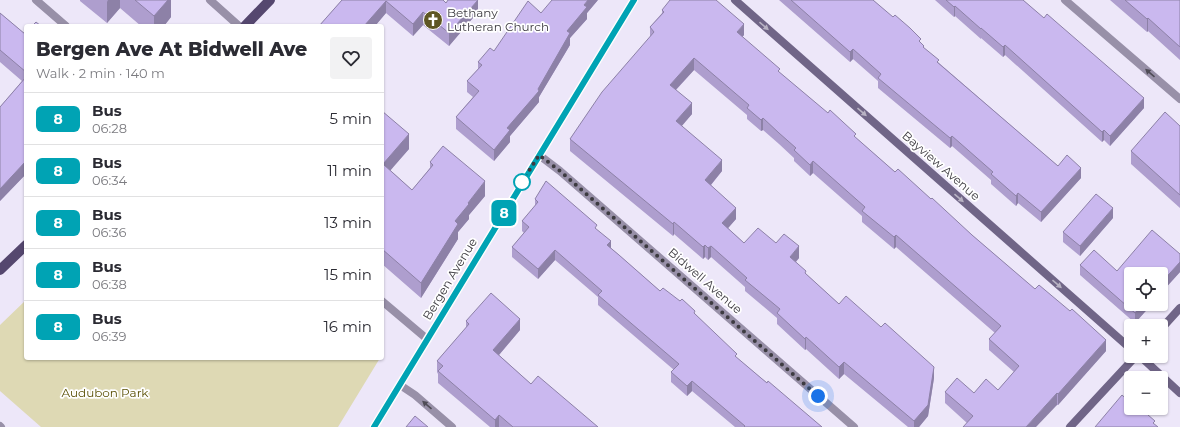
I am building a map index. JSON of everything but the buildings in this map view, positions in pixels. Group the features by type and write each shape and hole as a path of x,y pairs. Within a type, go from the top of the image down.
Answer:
{"main road":[{"path":"247,24 270,0"},
{"path":"0,270 24,247"}],"street":[{"path":"36,0 64,24"},
{"path":"210,0 237,24"},
{"name":"Bergen Avenue","path":"374,427 634,0"},
{"name":"Bayview Avenue","path":"735,0 1124,343"},
{"path":"1065,0 1180,99"},
{"name":"Bidwell Avenue","path":"539,155 560,171 854,427"},
{"path":"384,303 427,340"},
{"path":"1168,321 1180,308"},
{"path":"1070,427 1129,363"},
{"path":"1148,363 1180,393"},
{"path":"400,385 415,395 452,427"}],"green space":[{"name":"Audubon Park","path":"24,302 24,360 379,360 338,427 41,427 0,391 0,325"}],"bus line":[{"name":"8","path":"374,427 634,0"}],"place":[{"name":"Bethany Lutheran Church","path":"433,20"}],"route":[{"path":"522,182 539,155 560,171 818,396"}]}
